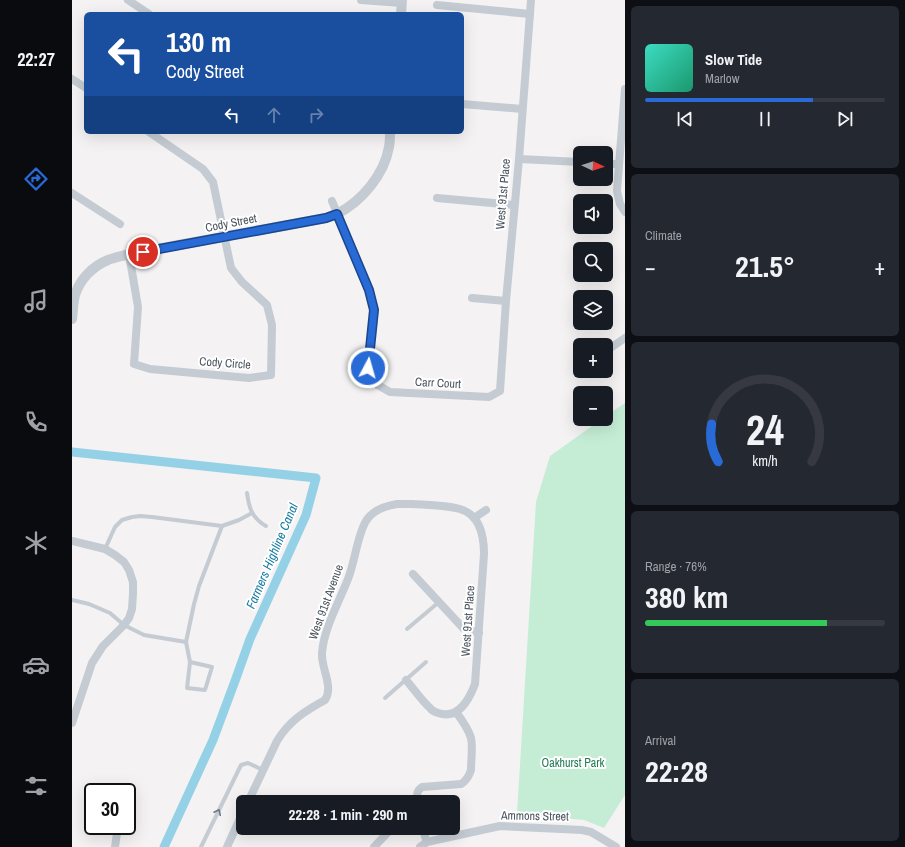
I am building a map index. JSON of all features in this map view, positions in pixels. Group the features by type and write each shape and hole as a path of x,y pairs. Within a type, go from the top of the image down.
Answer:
{"street":[{"path":"128,0 146,12"},
{"path":"361,0 402,1 401,12"},
{"name":"West 91st Place","path":"500,391 531,0"},
{"path":"437,5 530,14"},
{"path":"72,79 84,87"},
{"path":"625,89 617,191 620,204 625,212"},
{"path":"464,104 522,109"},
{"path":"152,134 203,169 213,182 225,237"},
{"path":"332,201 337,214 358,199 372,184 382,168 389,148 390,134"},
{"path":"519,159 573,162"},
{"path":"613,164 619,164"},
{"path":"72,193 120,224"},
{"path":"437,198 514,205"},
{"name":"Cody Street","path":"72,319 75,294 80,284 88,273 97,266 109,260 129,254 326,218 337,214"},
{"name":"Carr Court","path":"337,214 369,290 374,310 368,368 376,384 390,392 488,397 500,391"},
{"name":"Cody Circle","path":"129,254 138,307 134,364 150,369 242,377 260,377 270,375 272,325 267,305 242,282 232,268 225,237"},
{"path":"472,298 506,301"},
{"path":"613,346 625,338"},
{"name":"West 91st Avenue","path":"263,770 277,741 288,724 325,700 327,697 328,687 322,653 324,640 349,577 365,522 371,514 378,510 397,504 420,504 452,507 467,511 474,518"},
{"path":"474,518 486,510"},
{"name":"West 91st Place","path":"456,712 469,699 475,684 484,543 479,526 474,518"},
{"path":"72,541 105,549 124,562 129,570 133,582 132,609 129,618 103,646 92,663 72,723"},
{"path":"413,574 463,628 479,633"},
{"path":"406,680 431,710 446,715 456,712 464,723 471,737 471,770 464,782 461,784 422,787 419,789 417,795"},
{"path":"251,795 263,770"},
{"name":"Ammons Street","path":"423,835 424,845 500,826 582,830 591,832 616,847"},
{"path":"227,847 236,827"},
{"path":"115,847 117,835"},
{"path":"374,847 385,835"}],"lane":[{"path":"246,493 252,513 259,522 266,526"},
{"path":"105,549 115,527 122,520 132,517 152,517 222,526 239,520 252,513"},
{"path":"190,662 212,667 205,690 187,688 190,662 186,642 198,586 222,526"},
{"path":"72,600 89,604 110,613 124,625 144,635 186,642"},
{"path":"407,630 438,602"},
{"path":"385,698 426,662"},
{"path":"201,847 241,765 248,763 263,770"}],"green space":[{"name":"Oakhurst Park","path":"625,403 625,795 604,828 584,820 517,814 536,502 550,456 592,426 613,426 613,411"}],"waterway":[{"name":"Farmers Highline Canal","path":"72,452 316,478 306,515 250,639 213,740 164,847"}],"route":[{"path":"143,252 326,218 337,214 369,290 374,310 368,368"}]}
